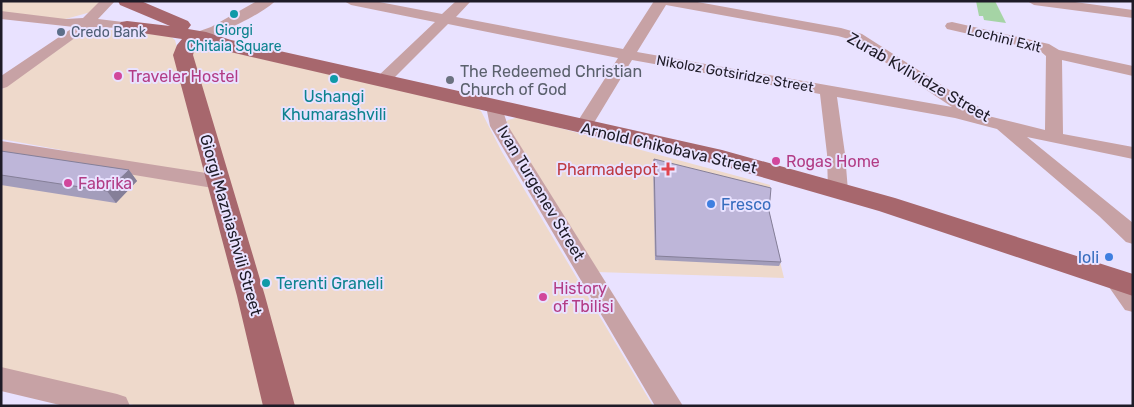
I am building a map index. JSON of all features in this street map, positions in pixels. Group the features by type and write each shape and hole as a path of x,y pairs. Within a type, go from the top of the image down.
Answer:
{"main road":[{"path":"113,1 120,23 182,30"},
{"path":"126,1 182,30"},
{"name":"Arnold Chikobava Street","path":"182,30 383,80 722,158 886,204 1123,281"},
{"name":"Giorgi Mazniashvili Street","path":"182,30 185,62 252,296 279,406"}],"street":[{"path":"1,84 79,30 108,1"},
{"path":"182,30 241,1"},
{"path":"182,30 216,30 268,1"},
{"name":"Nikoloz Gotsiridze Street","path":"351,1 628,55 955,113 1002,124"},
{"path":"383,80 464,1"},
{"path":"583,127 660,1"},
{"name":"Zurab Kvlividze Street","path":"668,1 841,32 857,37 959,104 1002,124 1133,236"},
{"path":"754,1 757,17"},
{"path":"1034,1 1133,14"},
{"path":"1,15 66,23 120,23"},
{"name":"Lochini Exit","path":"952,26 1044,47 1054,54 1133,71"},
{"path":"1054,54 1054,138"},
{"path":"828,91 836,154 838,191"},
{"name":"Ivan Turgenev Street","path":"494,106 499,126 670,406"},
{"path":"1002,124 1054,138 1133,153"},
{"path":"1,147 219,182"},
{"path":"1123,281 1133,303"},
{"path":"1,379 117,406"}],"shaded area":[{"path":"1,1 101,1 91,12 62,20 1,12"},
{"path":"87,29 170,36 175,40 208,170 199,175 1,139 1,90"},
{"path":"201,47 210,47 473,107 481,111 502,152 653,406 288,406 190,53"},
{"path":"519,117 770,185 768,212 784,278 596,272 505,123 508,120"},
{"path":"1,152 214,187 268,406 138,406 1,374"}],"green space":[{"path":"976,1 995,1 1006,23 984,20 983,16 979,16"}],"building":[{"path":"1,151 129,170 107,191 1,175"},
{"name":"Fresco","path":"654,159 771,188 769,211 781,262 656,256"}],"place":[{"name":"Giorgi Chitaia Square","path":"234,14"},
{"name":"Credo Bank","path":"61,32"},
{"name":"Traveler Hostel","path":"118,76"},
{"name":"Ushangi Khumarashvili","path":"334,79"},
{"name":"The Redeemed Christian Church of God","path":"450,80"},
{"name":"Rogas Home","path":"776,161"},
{"name":"Pharmadepot","path":"668,169"},
{"name":"Fabrika","path":"68,183"},
{"name":"Fresco","path":"711,204"},
{"name":"Ioli","path":"1109,257"},
{"name":"Terenti Graneli","path":"266,283"},
{"name":"History of Tbilisi","path":"543,297"}]}
